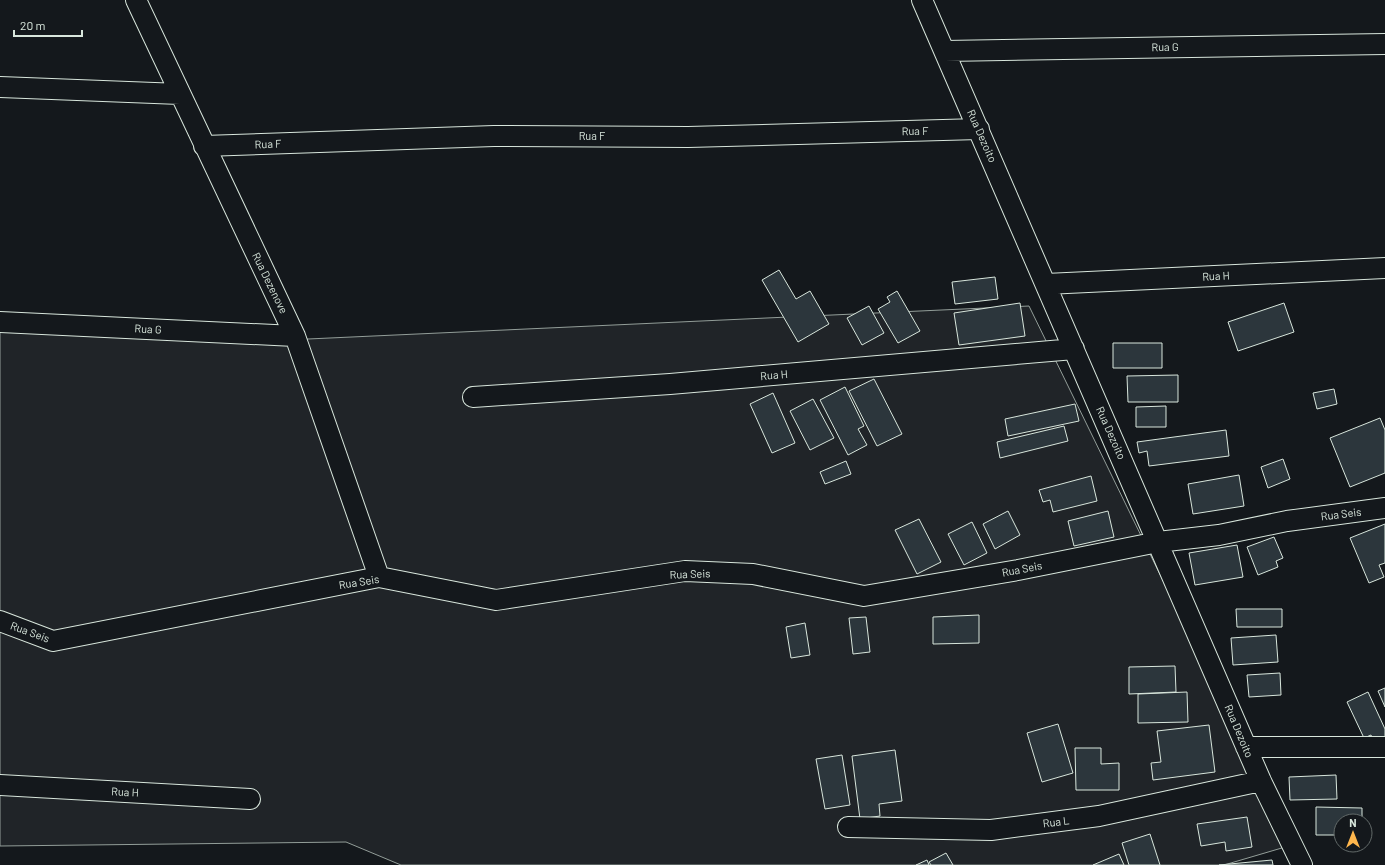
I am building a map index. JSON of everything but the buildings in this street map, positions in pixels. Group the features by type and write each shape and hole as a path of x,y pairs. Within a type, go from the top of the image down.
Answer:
{"street":[{"name":"Rua Dezenove","path":"136,0 295,336 379,577"},
{"name":"Rua Dezoito","path":"922,0 1246,747 1302,865"},
{"name":"Rua G","path":"945,51 1385,44"},
{"path":"0,87 180,94"},
{"name":"Rua F","path":"204,146 494,136 688,137 979,129"},
{"name":"Rua H","path":"1046,284 1385,268"},
{"name":"Rua G","path":"0,322 295,336"},
{"name":"Rua H","path":"473,397 678,383 1074,349"},
{"name":"Rua Seis","path":"0,621 53,641 379,577 496,600 685,571 753,574 864,596 1018,570 1158,542 1219,535 1287,521 1385,508"},
{"path":"1246,747 1385,747"},
{"name":"Rua L","path":"848,827 991,830 1099,816 1261,781"},
{"name":"Rua H","path":"0,786 250,799"}],"shaded area":[{"path":"1029,306 1292,845 1224,865 401,865 346,842 0,846 0,320 286,340"}]}
